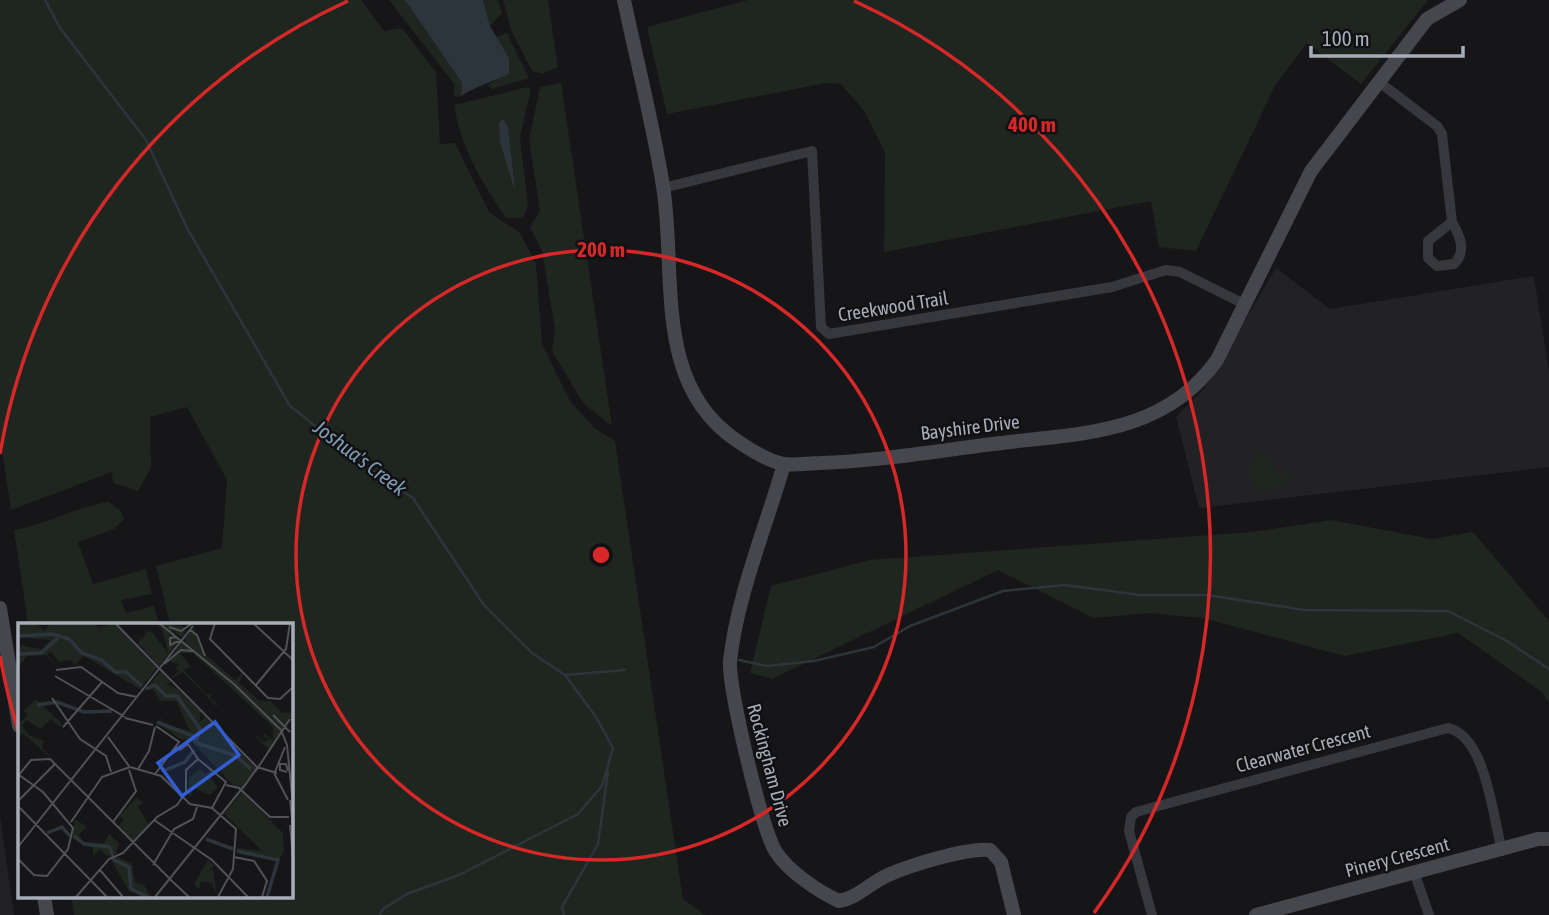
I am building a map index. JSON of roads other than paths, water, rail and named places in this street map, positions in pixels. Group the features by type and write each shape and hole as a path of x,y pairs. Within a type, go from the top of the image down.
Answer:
{"street":[{"name":"Bayshire Drive","path":"624,0 663,188 673,327 684,374 698,401 723,429 746,447 783,464 849,462 1090,431 1150,418 1203,379 1247,305 1311,171 1427,19 1460,0"},
{"path":"1378,82 1437,126 1442,134 1452,222 1461,243 1461,255 1448,267 1437,265 1428,258 1426,246 1432,236 1452,222"},
{"name":"Creekwood Trail","path":"663,188 811,151 821,327 830,334 1112,288 1166,270 1180,272 1247,305"},
{"name":"Rockingham Drive","path":"783,464 738,619 730,664 732,696 774,849 795,871 839,901 854,896 890,873 965,853 990,850 1001,862 1014,915"},
{"path":"0,608 18,720"},
{"name":"Clearwater Crescent","path":"1152,915 1129,831 1131,817 1136,812 1448,728 1458,730 1471,742 1484,774 1502,851"},
{"name":"Pinery Crescent","path":"1255,915 1287,911 1413,872 1502,851 1538,839 1549,839"},
{"path":"1413,872 1429,915"}],"waterway":[{"name":"Joshua's Creek","path":"45,0 60,28 146,140 187,228 290,406 368,468 413,498 484,605 532,653 565,675 596,717 613,748 602,786 578,814 459,875 407,894 383,909 380,915"},
{"path":"739,660 767,666 814,661 874,647 910,626 1003,591 1065,585 1139,595 1207,595 1305,610 1448,611 1507,641 1549,669"},
{"path":"565,675 625,670"},
{"path":"564,915 562,907 598,844 608,772"}]}
